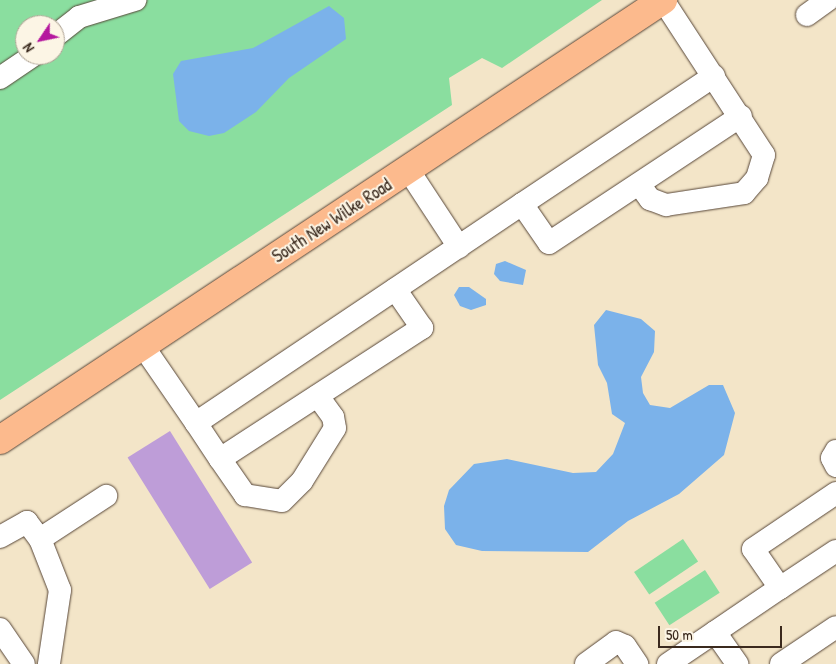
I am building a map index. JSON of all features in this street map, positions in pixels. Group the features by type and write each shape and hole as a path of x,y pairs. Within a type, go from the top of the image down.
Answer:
{"main road":[{"name":"South New Wilke Road","path":"0,440 409,171 663,0"}],"street":[{"path":"65,28 79,18 135,0"},
{"path":"638,184 650,199 666,205 744,193 758,178 764,155 741,116 663,0"},
{"path":"807,15 828,0"},
{"path":"0,78 19,65"},
{"path":"196,423 714,76"},
{"path":"522,204 549,243 741,116"},
{"path":"409,171 458,247"},
{"path":"220,459 422,328 395,289"},
{"path":"142,346 245,495 282,501 302,481 335,428 334,418 318,396"},
{"path":"836,451 832,458 836,466"},
{"path":"780,588 753,549 836,492"},
{"path":"40,539 106,496"},
{"path":"0,537 27,522 40,539 60,590 49,664"},
{"path":"668,664 836,551"},
{"path":"781,664 836,627"},
{"path":"0,629 24,664"},
{"path":"715,632 737,664"},
{"path":"586,664 616,642 625,646 638,664"}],"green space":[{"path":"0,0 602,0 502,68 482,58 449,78 452,105 0,400"},
{"path":"683,539 698,561 649,594 634,572"},
{"path":"705,570 720,593 669,625 655,603"}],"water":[{"path":"329,6 344,18 346,39 289,78 256,112 224,133 209,136 189,131 179,121 173,74 181,61 253,48"},
{"path":"505,261 526,270 523,285 500,281 494,274 496,264"},
{"path":"459,287 469,287 486,299 486,305 471,310 460,306 454,295"},
{"path":"606,310 641,319 655,331 654,352 641,377 643,393 650,405 670,408 709,385 723,385 735,413 724,455 679,494 628,521 588,552 482,551 456,545 445,529 444,506 449,490 474,464 507,459 573,473 596,472 613,454 625,423 612,414 607,383 598,365 594,325"}],"building":[{"path":"170,431 252,562 210,589 128,457"}]}
